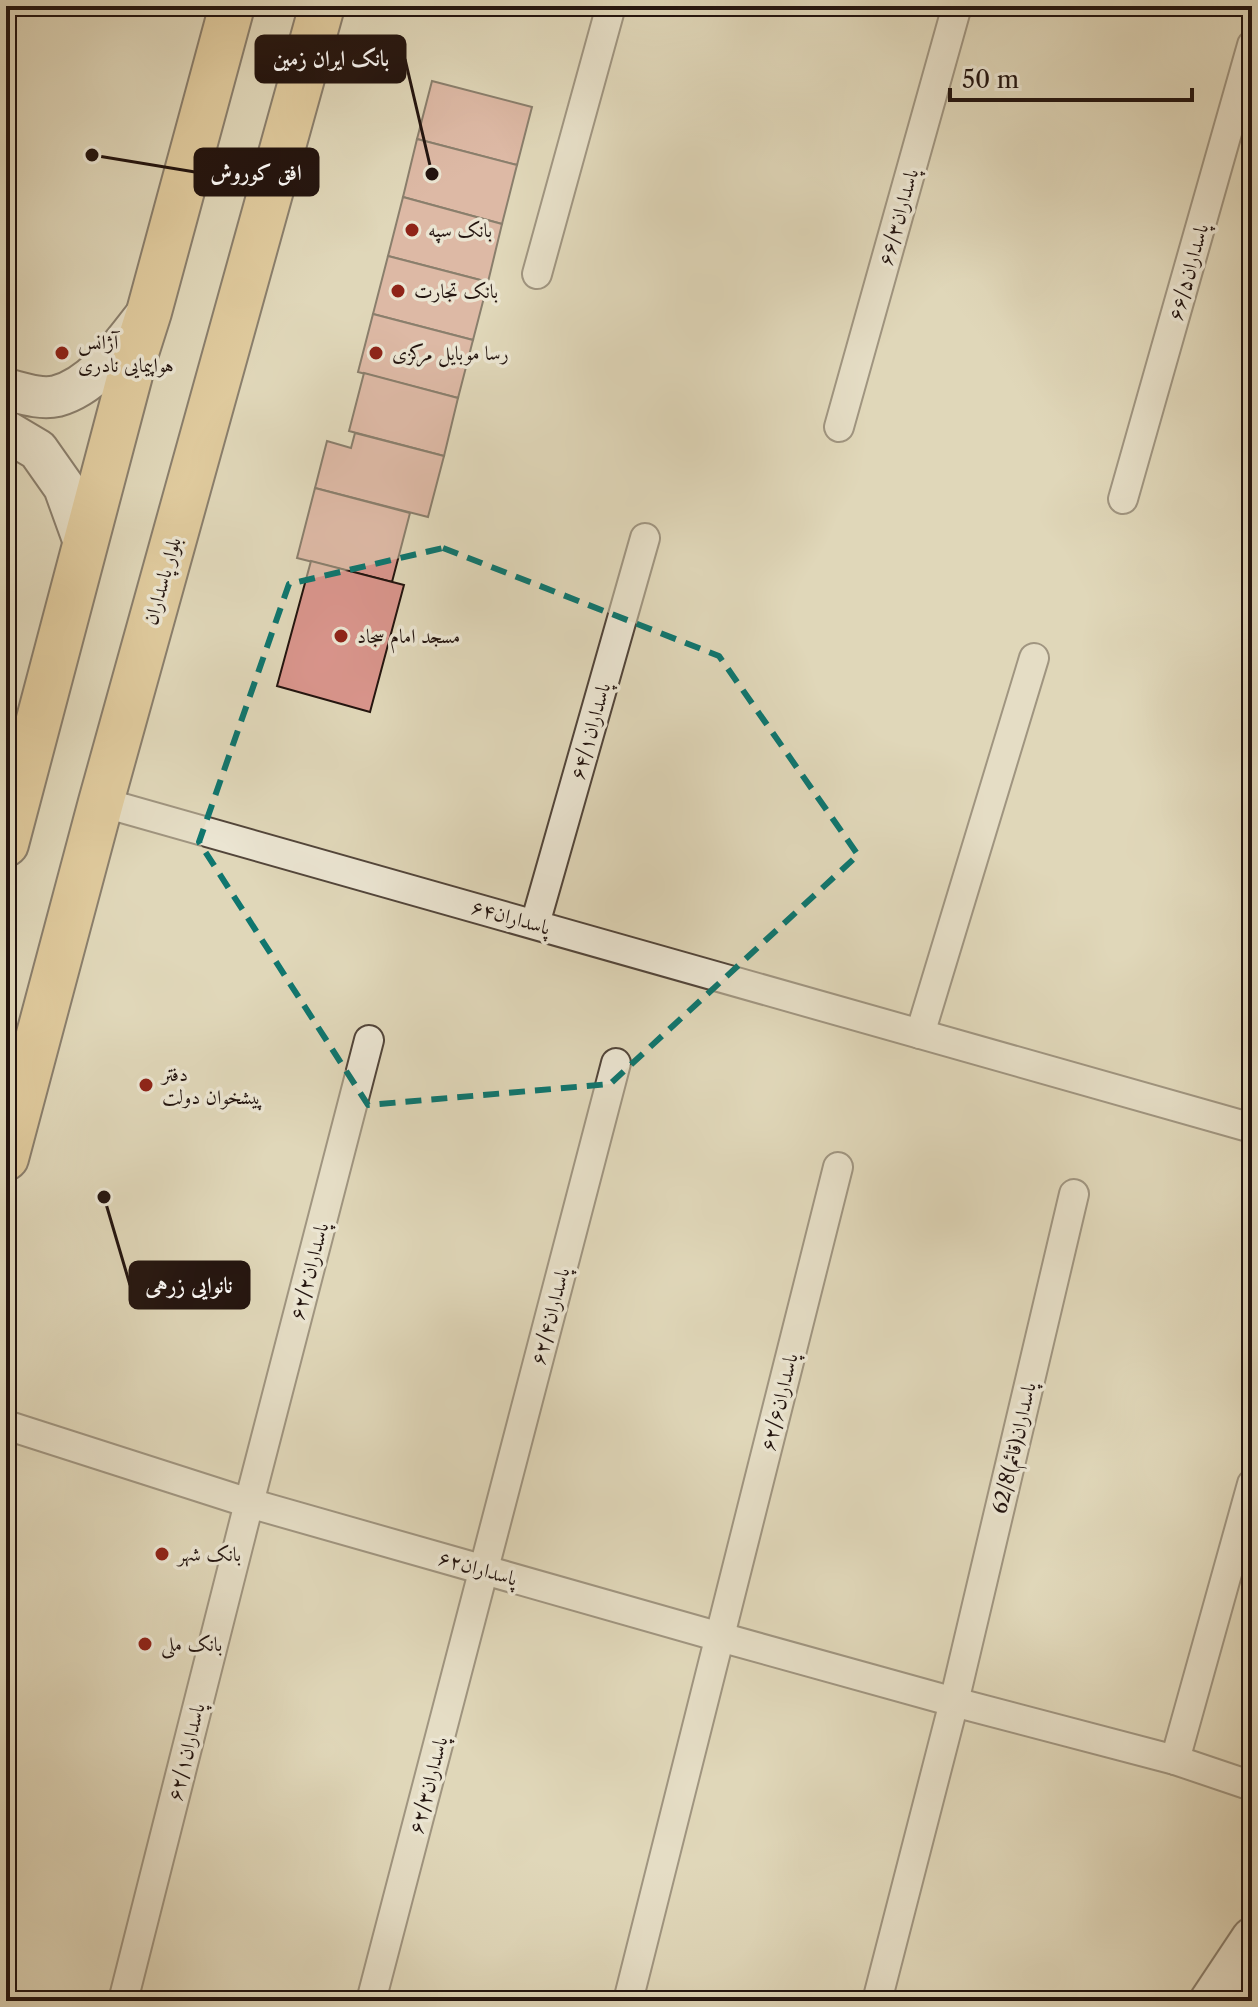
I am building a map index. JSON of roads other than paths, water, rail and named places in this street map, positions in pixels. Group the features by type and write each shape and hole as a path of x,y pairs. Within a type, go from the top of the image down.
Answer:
{"main road":[{"path":"6,844 135,356 232,6"},
{"name":"بلوار پاسداران","path":"6,1158 101,802 322,6"},
{"path":"20,393 56,396 87,381 149,312"},
{"path":"13,435 35,436 44,427 47,418 44,407 20,393"},
{"path":"13,435 38,450 64,487 85,545"},
{"path":"1210,2001 1252,1938"}],"street":[{"path":"537,274 611,6"},
{"name":"پاسداران۶۶/۳","path":"839,427 957,6"},
{"name":"پاسداران۶۶/۵","path":"1123,499 1252,45"},
{"name":"پاسداران۶۴/۱","path":"535,924 645,538"},
{"path":"920,1034 1034,658"},
{"name":"پاسداران۶۴","path":"101,802 1252,1128"},
{"name":"پاسداران۶۲/۲","path":"249,1503 369,1040"},
{"name":"پاسداران۶۲/۴","path":"484,1570 616,1063"},
{"name":"پاسداران۶۲/۶","path":"628,2001 838,1167"},
{"name":"62/8پاسداران(قائم)","path":"880,1989 954,1702 1074,1194"},
{"name":"پاسداران۶۲","path":"6,1425 249,1503 954,1702 1175,1760 1252,1786"},
{"path":"1175,1760 1252,1484"},
{"name":"پاسداران۶۲/۱","path":"123,2001 249,1503"},
{"name":"پاسداران۶۲/۳","path":"371,2001 484,1570"}],"place":[{"name":"افق کوروش","path":"92,155"},
{"name":"بانک ایران زمین","path":"432,174"},
{"name":"بانک سپه","path":"412,230"},
{"name":"بانک تجارت","path":"398,291"},
{"name":"آژانس هواپیمایی نادری","path":"62,353"},
{"name":"رسا موبایل مرکزی","path":"376,353"},
{"name":"مسجد امام سجاد","path":"341,636"},
{"name":"دفتر پیشخوان دولت","path":"146,1085"},
{"name":"نانوایی زرهی","path":"104,1197"},
{"name":"بانک شهر","path":"162,1554"},
{"name":"بانک ملی","path":"145,1644"}]}
